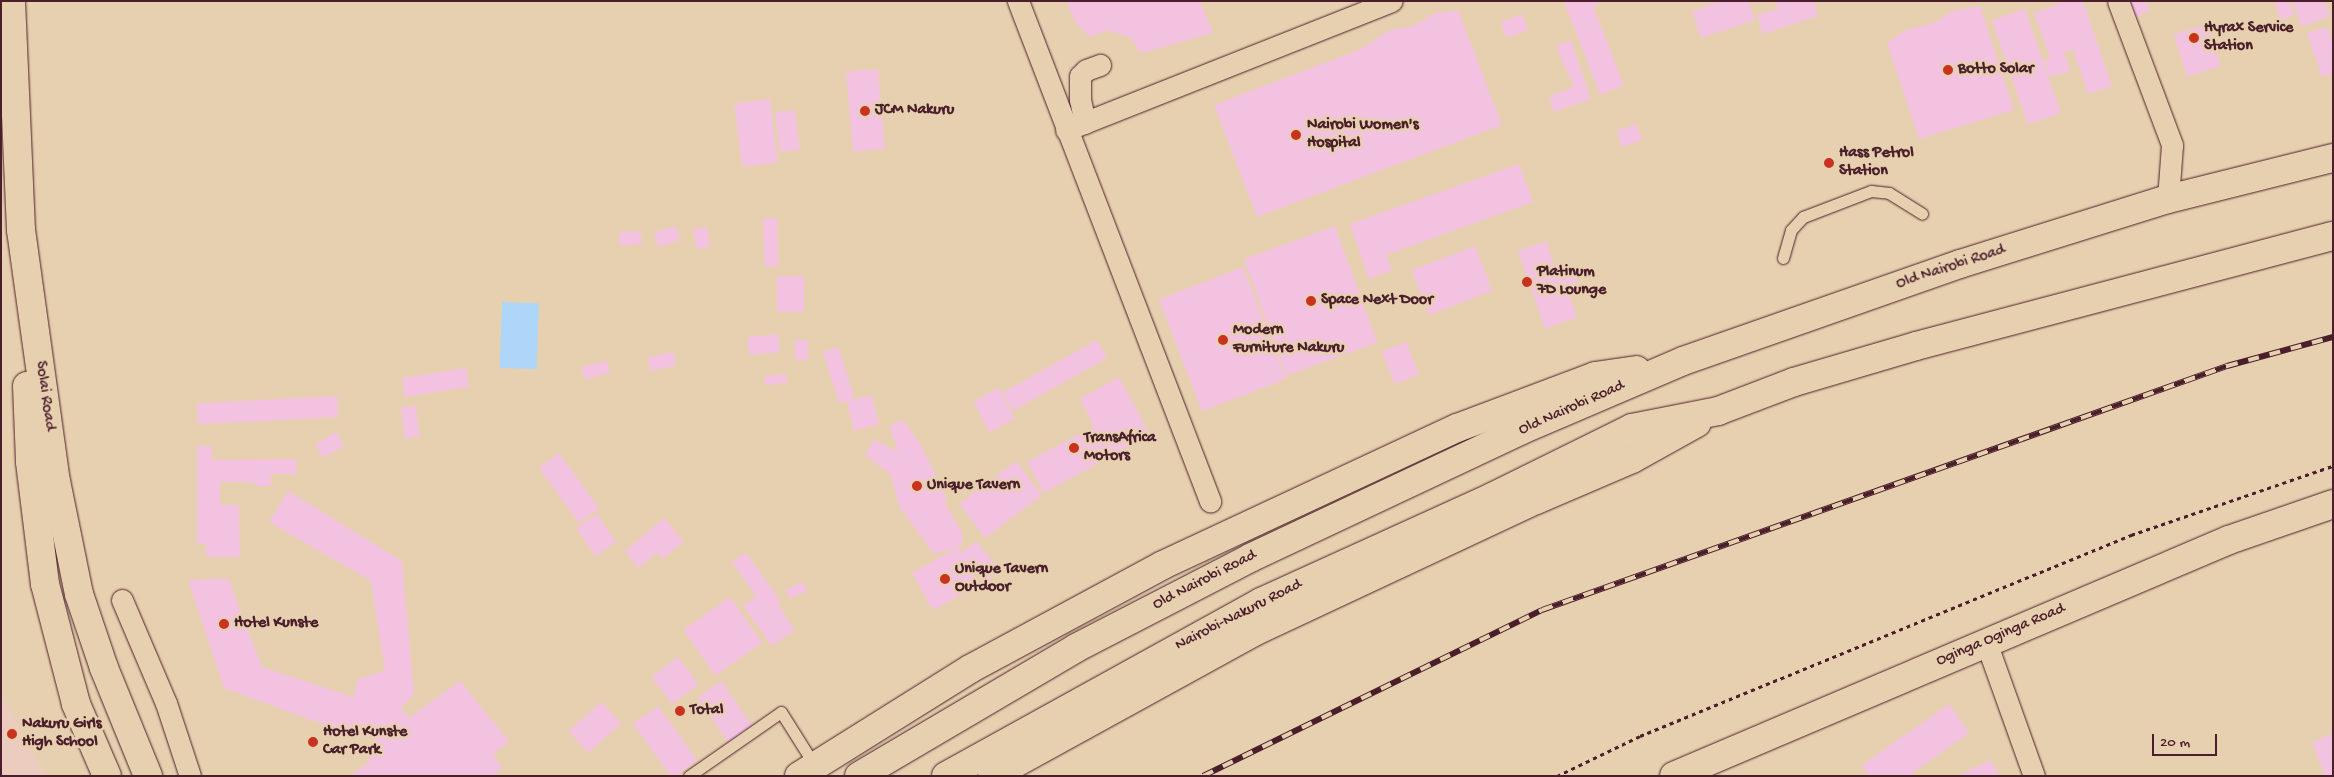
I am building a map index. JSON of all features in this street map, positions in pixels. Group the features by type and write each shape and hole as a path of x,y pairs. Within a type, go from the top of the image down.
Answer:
{"main road":[{"name":"Solai Road","path":"11,1 27,287 56,481 79,594 104,668 148,776"},
{"name":"Old Nairobi Road","path":"859,776 1076,648 1250,558 1522,430 1683,361 1960,264 2168,199 2333,158"},
{"path":"992,776 1254,632 1536,500 1632,460 1718,411 1794,382 1916,346 2333,236"},
{"path":"27,287 30,462 45,584 76,704 107,776"},
{"path":"807,771 970,669 1172,560 1457,428 1540,394 1594,376 1683,361"},
{"name":"Nairobi-Nakuru Road","path":"946,776 1261,602 1492,497 1632,428 1718,411"},
{"name":"Oginga Oginga Road","path":"1674,776 2229,540 2333,504"}],"street":[{"path":"1018,1 1076,126 1210,501"},
{"path":"1076,126 1364,6 1391,1"},
{"path":"2118,1 2172,145 2168,199"},
{"path":"1076,126 1080,100 1080,76 1100,65"},
{"path":"122,600 166,703 190,776"},
{"path":"1986,642 2034,776"}],"lane":[{"path":"1783,258 1791,230 1803,217 1871,191 1889,193 1922,214"},
{"path":"689,776 781,712 807,771"}],"path":[{"path":"1557,776 1640,736 2130,534 2333,466"}],"shaded area":[{"name":"Nakuru Girls High School","path":"1,693 46,776 1,776"}],"water":[{"path":"502,302 539,303 537,369 500,368"}],"building":[{"path":"1066,1 1200,1 1213,33 1141,53 1130,37 1107,30 1090,37 1076,23"},
{"path":"1564,1 1605,1 1593,6 1624,85 1600,95"},
{"path":"1720,1 1748,1 1755,20 1701,38 1692,11"},
{"path":"1775,1 1814,1 1818,16 1763,34 1757,15 1778,9"},
{"path":"2067,1 2083,1 2112,86 2088,94 2073,49 2064,52 2070,71 2050,77 2044,60 2050,58 2034,13"},
{"path":"2129,1 2146,1 2150,10 2136,17"},
{"path":"2274,1 2289,1 2294,15 2281,20"},
{"path":"2292,1 2324,1 2330,16 2302,27"},
{"name":"Botto Solar","path":"1980,6 2014,110 1919,139 1887,43 1906,30 1934,23 1953,11"},
{"path":"2025,9 2061,113 2028,124 1992,20"},
{"path":"1458,10 1502,125 1257,217 1214,105 1361,49 1390,30 1413,26 1436,13"},
{"path":"1522,14 1528,30 1507,38 1501,22"},
{"path":"2207,24 2221,66 2187,77 2174,35"},
{"path":"2327,27 2333,44 2333,73 2322,77 2307,33"},
{"path":"1571,40 1591,99 1554,112 1549,96 1574,87 1556,46"},
{"name":"JCM Nakuru","path":"878,69 885,149 853,151 846,72"},
{"path":"770,99 778,163 742,167 734,103"},
{"path":"795,110 800,150 780,152 775,112"},
{"path":"1636,124 1642,140 1622,147 1616,132"},
{"path":"1519,164 1533,202 1386,255 1392,270 1369,279 1350,224"},
{"path":"763,218 777,218 779,266 765,266"},
{"path":"676,226 680,240 658,247 654,232"},
{"name":"Space Next Door","path":"1335,226 1377,343 1286,376 1244,259"},
{"path":"707,227 710,247 696,249 693,229"},
{"path":"641,231 642,244 620,246 619,233"},
{"path":"1546,241 1559,280 1575,274 1581,290 1569,294 1577,317 1545,329 1518,251"},
{"path":"1475,246 1492,291 1429,315 1412,270"},
{"name":"Modern Furniture Nakuru","path":"1243,267 1286,379 1202,411 1159,299"},
{"path":"777,276 804,276 804,312 777,312"},
{"path":"778,334 780,352 749,355 747,337"},
{"path":"795,340 808,340 808,360 795,360"},
{"path":"1097,340 1107,358 1013,411 1003,392"},
{"path":"1406,342 1419,374 1395,384 1382,352"},
{"path":"838,347 855,398 839,403 823,352"},
{"path":"673,352 676,366 650,371 648,357"},
{"path":"607,361 610,373 585,379 582,367"},
{"path":"466,368 469,387 405,397 402,378"},
{"path":"786,374 787,383 765,385 764,376"},
{"path":"1119,377 1150,435 1044,493 1027,462 1094,426 1080,399"},
{"path":"999,388 1015,419 989,432 973,401"},
{"path":"872,395 879,424 854,430 847,401"},
{"path":"337,396 338,417 198,424 197,403"},
{"path":"416,406 419,437 404,438 401,408"},
{"name":"Unique Tavern","path":"903,420 921,445 946,496 946,505 962,533 962,546 934,554 899,506 891,475 865,455 874,440 898,451 889,426"},
{"path":"336,432 344,446 323,458 315,444"},
{"path":"197,446 212,446 212,460 296,459 297,474 271,474 271,486 255,486 255,482 220,482 220,505 239,505 240,557 206,557 206,544 197,544"},
{"path":"559,453 599,508 579,523 539,468"},
{"path":"1016,461 1042,495 985,538 959,504"},
{"name":"Hotel Kunste","path":"288,491 402,561 414,694 401,708 409,718 460,681 509,741 493,754 502,768 492,776 351,776 370,761 366,754 378,745 368,732 361,738 224,688 188,580 228,578 262,667 353,697 358,679 385,671 371,581 269,522"},
{"path":"597,514 616,542 595,556 576,528"},
{"path":"664,518 684,542 662,559 657,553 638,568 625,551"},
{"name":"Unique Tavern Outdoor","path":"976,541 1000,570 984,583 965,561 979,585 933,610 912,573 958,547 961,553"},
{"path":"746,552 781,602 778,605 795,630 772,646 743,606 756,596 732,562"},
{"path":"803,582 807,591 790,599 786,590"},
{"path":"730,597 762,643 715,676 683,630"},
{"path":"678,657 698,684 672,704 652,677"},
{"path":"721,681 753,727 729,744 697,698"},
{"path":"602,702 621,724 588,753 569,731"},
{"path":"1949,704 1969,733 1908,776 1869,776 1862,765"},
{"path":"658,706 697,760 676,776 671,776 633,724"},
{"path":"2333,734 2333,776 2325,776 2312,742"},
{"path":"1991,760 1999,776 1963,776 1962,774"}],"railway":[{"path":"1203,776 1542,610 2227,366 2333,337"}],"place":[{"name":"Hyrax Service Station","path":"2194,38"},
{"name":"Botto Solar","path":"1948,70"},
{"name":"JCM Nakuru","path":"865,111"},
{"name":"Nairobi Women's Hospital","path":"1296,135"},
{"name":"Hass Petrol Station","path":"1829,163"},
{"name":"Platinum 7D Lounge","path":"1527,282"},
{"name":"Space Next Door","path":"1311,301"},
{"name":"Modern Furniture Nakuru","path":"1223,340"},
{"name":"TransAfrica Motors","path":"1074,448"},
{"name":"Unique Tavern","path":"917,486"},
{"name":"Unique Tavern Outdoor","path":"945,579"},
{"name":"Hotel Kunste","path":"224,624"},
{"name":"Total","path":"680,711"},
{"name":"Nakuru Girls High School","path":"12,734"},
{"name":"Hotel Kunste Car Park","path":"313,742"}]}
